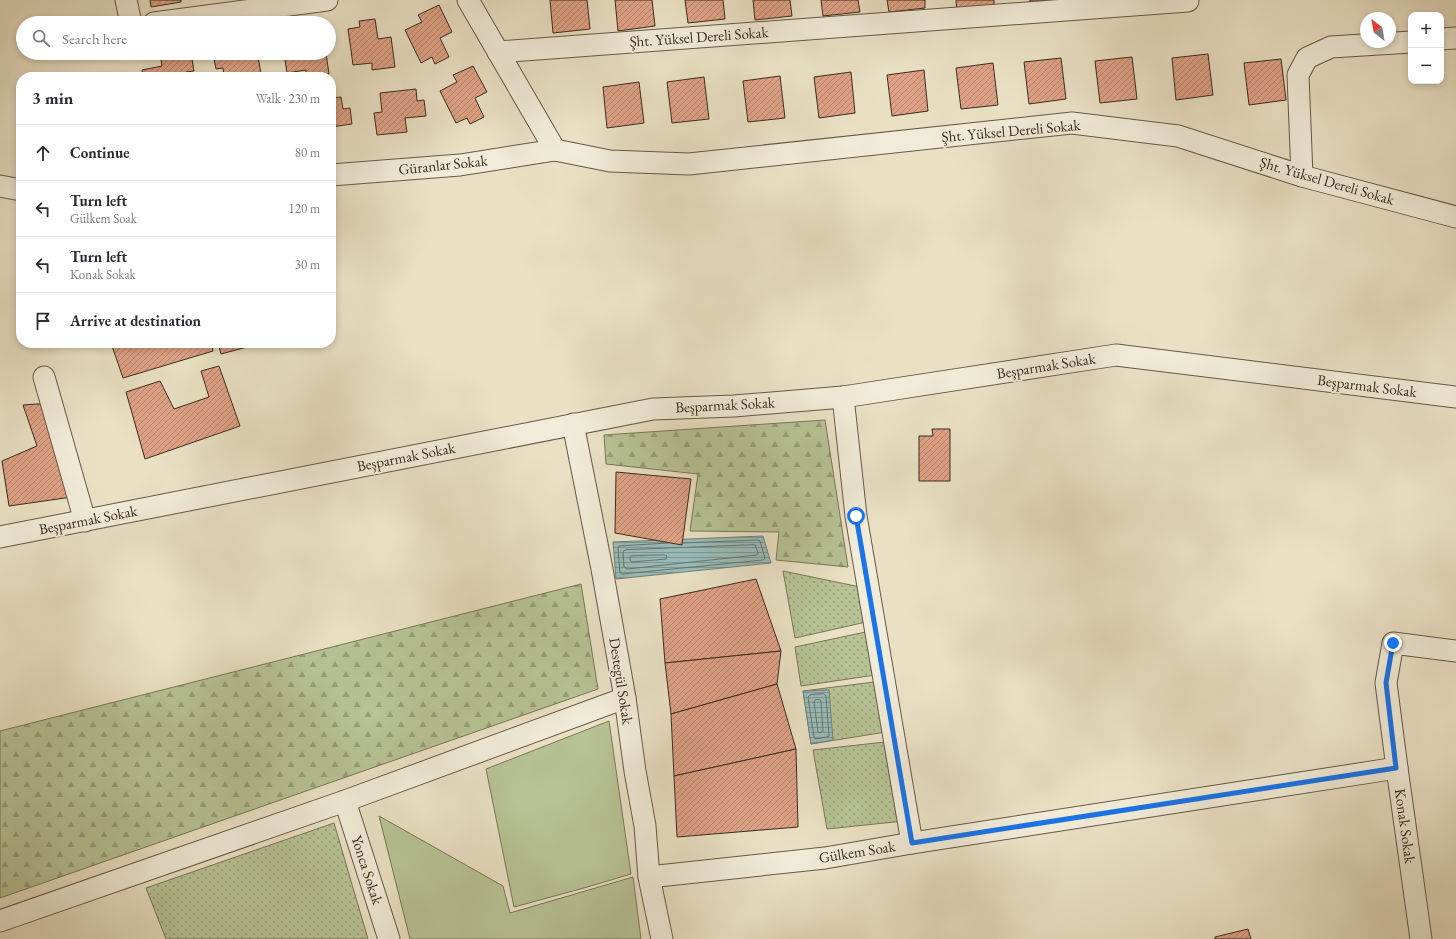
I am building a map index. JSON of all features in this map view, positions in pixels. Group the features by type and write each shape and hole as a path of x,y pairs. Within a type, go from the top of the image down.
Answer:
{"street":[{"path":"126,0 129,16"},
{"path":"207,16 328,0"},
{"path":"468,0 555,150"},
{"name":"Şht. Yüksel Dereli Sokak","path":"498,52 1188,2"},
{"path":"1444,39 1456,38"},
{"path":"1302,176 1298,75 1307,58 1331,47 1408,42"},
{"name":"Şht. Yüksel Dereli Sokak","path":"555,150 610,161 689,164 1072,123 1178,136 1302,176 1456,217"},
{"name":"Güranlar Sokak","path":"336,175 460,165 555,150"},
{"path":"0,186 16,189"},
{"name":"Beşparmak Sokak","path":"0,537 653,408 734,406 843,397 1116,355 1456,397"},
{"path":"44,376 86,521"},
{"path":"843,397 856,516 912,843"},
{"name":"Destegül Sokak","path":"573,424 601,563 625,698 635,771 645,826 649,877 662,939"},
{"name":"Konak Sokak","path":"1421,939 1396,768 1386,683 1393,643 1456,651"},
{"path":"0,920 345,801 625,698"},
{"name":"Gülkem Soak","path":"649,877 825,858 912,843 1396,768"},
{"name":"Yonca Sokak","path":"345,801 389,939"}],"green space":[{"path":"825,420 848,567 776,560 779,532 690,531 698,474 606,464 604,435"},
{"path":"783,571 870,589 875,620 795,638"},
{"path":"581,584 598,689 0,898 0,731"},
{"path":"875,630 882,674 801,686 795,647"},
{"path":"882,681 892,731 811,744 803,691"},
{"path":"609,721 631,874 514,907 486,769"},
{"path":"894,741 904,821 827,829 813,750"},
{"path":"379,816 503,886 510,913 633,877 641,939 410,939"},
{"path":"334,823 368,939 166,939 146,888"}],"water":[{"path":"763,536 771,563 616,579 613,542"},
{"path":"829,690 833,740 811,744 803,691"}],"building":[{"path":"150,0 181,0 181,2 151,7"},
{"path":"550,0 587,0 590,29 553,33"},
{"path":"615,0 652,0 655,26 618,31"},
{"path":"685,0 723,0 725,19 688,23"},
{"path":"753,0 790,0 792,16 755,20"},
{"path":"821,0 858,0 860,12 823,16"},
{"path":"887,0 925,0 925,8 889,12"},
{"path":"956,0 994,0 994,7 957,12"},
{"path":"1030,0 1067,0 1030,7"},
{"path":"439,5 452,32 440,38 449,57 435,64 432,57 421,63 405,30 422,22 418,15"},
{"path":"375,19 378,39 391,37 395,67 372,70 372,63 353,65 348,29 360,27 359,21"},
{"path":"1208,54 1213,95 1176,100 1172,58"},
{"path":"1132,57 1137,99 1100,103 1095,61"},
{"path":"1061,58 1066,99 1029,104 1024,62"},
{"path":"1281,59 1286,100 1249,105 1244,63"},
{"path":"161,60 192,60 194,71 142,72 142,70 162,66"},
{"path":"214,60 259,60 261,72 223,72 223,68 216,69"},
{"path":"285,60 327,60 329,72 306,72 306,70 287,72"},
{"path":"993,63 998,105 961,109 956,68"},
{"path":"473,66 487,92 475,98 484,117 470,124 467,118 456,123 440,91 457,82 453,75"},
{"path":"924,70 928,111 892,116 887,75"},
{"path":"851,72 855,113 819,118 814,77"},
{"path":"780,76 785,118 748,122 743,81"},
{"path":"704,77 709,119 672,123 667,82"},
{"path":"639,82 644,123 607,128 603,87"},
{"path":"416,89 417,101 424,100 426,116 405,118 407,132 377,135 374,113 382,112 380,93"},
{"path":"341,97 343,109 350,108 352,124 336,126 336,98"},
{"path":"113,348 213,348 213,351 123,378"},
{"path":"219,348 243,348 221,354"},
{"path":"219,366 240,426 145,459 126,392 160,381 174,409 209,397 201,371"},
{"path":"51,403 72,497 9,506 2,461 37,446 23,405"},
{"path":"932,429 950,429 950,481 919,481 919,436 933,436"},
{"path":"616,472 691,479 682,545 615,533"},
{"path":"756,579 781,651 665,663 660,599"},
{"path":"781,651 777,684 671,714 665,663"},
{"path":"777,684 796,749 674,776 671,714"},
{"path":"796,749 798,827 677,837 674,776"},
{"path":"1248,929 1251,939 1215,939 1215,937"}],"route":[{"path":"856,516 912,843 1396,768 1386,683 1393,643"}]}
